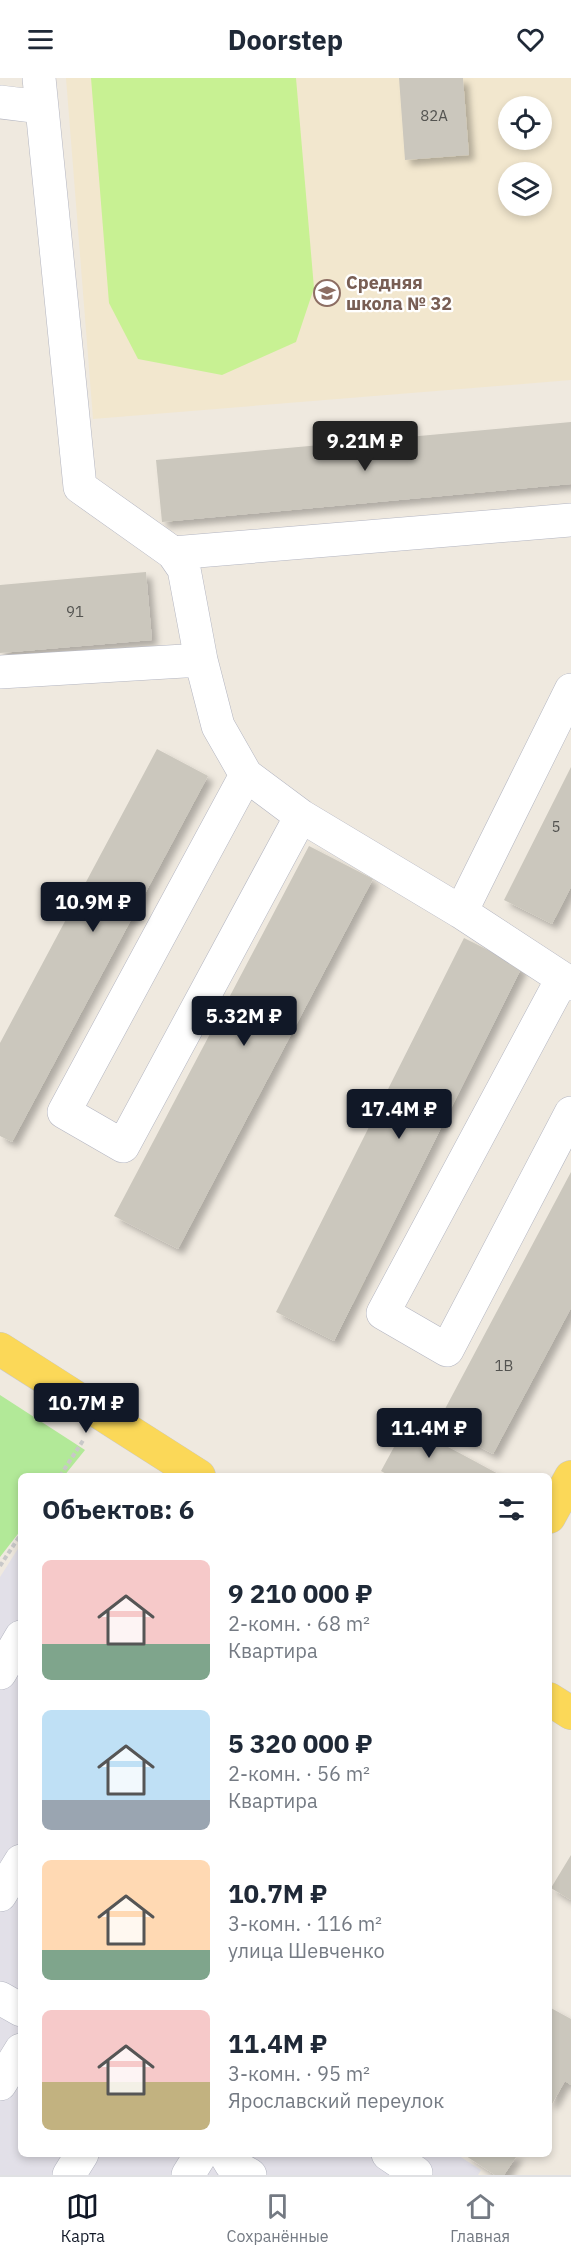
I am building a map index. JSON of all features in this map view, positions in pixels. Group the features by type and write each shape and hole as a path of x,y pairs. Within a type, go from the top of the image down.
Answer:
{"main road":[{"path":"0,1349 195,1473"},
{"path":"552,1512 571,1477"},
{"path":"552,1701 571,1713"}],"lane":[{"path":"0,102 40,93 80,488 173,553 184,569 201,660 218,726 246,775 301,816 461,912 567,982 383,1313 447,1350 571,1113"},
{"path":"173,553 571,520"},
{"path":"0,672 201,660"},
{"path":"461,912 571,690"},
{"path":"246,775 64,1113 123,1146 301,816"},
{"path":"0,1673 18,1642"},
{"path":"0,1894 18,1866"},
{"path":"0,1998 18,2008"},
{"path":"0,2084 18,2055"},
{"path":"69,2175 80,2157"},
{"path":"188,2175 199,2157"},
{"path":"227,2157 231,2164 250,2175"},
{"path":"392,2157 416,2173 415,2175"}],"path":[{"path":"62,1473 101,1413"},
{"path":"0,1566 18,1539"}],"shaded area":[{"name":"Средняя школа № 32","path":"66,78 571,78 571,380 93,419"},
{"path":"18,1549 18,2157 461,2157 481,2170 478,2175 0,2175 0,1577"}],"green space":[{"path":"91,78 296,78 314,288 296,342 222,375 138,359 109,303"},
{"path":"0,1395 85,1450 66,1473 18,1473 18,1534 0,1557"}],"building":[{"path":"399,78 463,78 469,155 405,160"},
{"path":"571,422 571,484 162,522 156,460"},
{"path":"146,572 152,640 0,653 0,585"},
{"path":"157,749 208,776 12,1142 0,1136 0,1043"},
{"path":"571,767 571,887 552,924 504,900"},
{"path":"309,846 373,879 178,1249 114,1216"},
{"path":"464,938 522,967 334,1341 276,1312"},
{"path":"571,1172 571,1308 493,1454 437,1424"},
{"path":"406,1425 496,1473 385,1473 381,1471"},
{"path":"571,1855 571,1900 552,1889"},
{"path":"552,2009 571,2019 571,2085 565,2081 552,2104"},
{"path":"468,2157 516,2157 504,2175 495,2175"}],"place":[{"name":"Средняя школа № 32","path":"327,293"}]}
